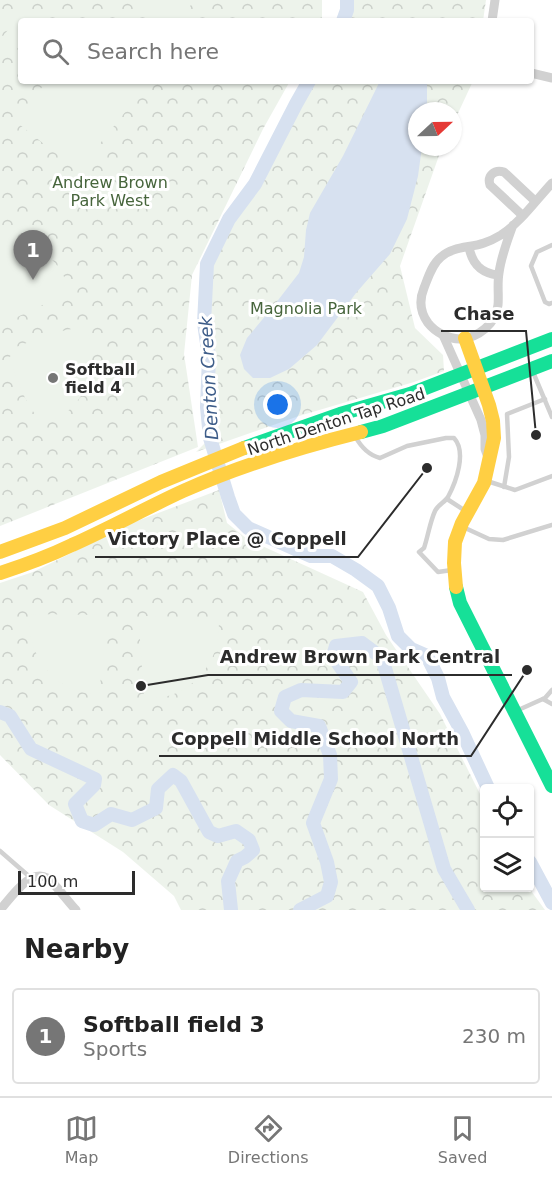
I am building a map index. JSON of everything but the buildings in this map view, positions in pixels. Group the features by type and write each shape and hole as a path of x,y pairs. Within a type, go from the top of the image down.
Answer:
{"main road":[{"path":"465,338 491,413 494,437 485,480 460,526 454,554 455,585 460,603 552,786"},
{"name":"North Denton Tap Road","path":"0,552 64,528 178,474 259,442 331,417 410,394 552,339"},
{"name":"North Denton Tap Road","path":"0,573 72,545 185,490 264,459 383,426 552,361"},
{"path":"64,528 72,545"}],"street":[{"path":"492,18 495,0"},
{"path":"534,74 552,78"},
{"path":"522,215 490,185 489,179 492,174 497,171 504,172 536,201"},
{"path":"513,225 498,275 498,309 492,321 484,330 460,339 436,331 427,322 420,298 429,276 441,257 459,247 485,243 501,234 513,225 552,183"},
{"path":"469,247 470,256 481,270 498,275"},
{"path":"443,335 481,420 489,460"},
{"path":"0,910 27,879 39,876 48,878 76,910"}],"lane":[{"path":"552,245 537,252 531,266 545,302 552,303"},
{"path":"532,369 552,417"},
{"path":"504,487 509,457 507,414 552,394"},
{"path":"354,434 358,443 368,454 380,458 408,446 454,438 459,446 460,461 447,499 436,509 424,548 419,552 438,572 453,570"},
{"path":"485,480 515,490 552,476"},
{"path":"447,499 468,513"},
{"path":"460,526 489,538 503,540 551,524"},
{"path":"514,712 543,699 552,690"},
{"path":"543,699 552,704"},
{"path":"0,851 31,878"}],"green space":[{"name":"Andrew Brown Park West","path":"0,0 322,0 322,18 18,18 18,84 288,84 263,129 192,275 184,354 198,447 0,526"},
{"path":"133,0 195,0 180,18 155,18"},
{"path":"347,0 486,0 483,18 344,18"},
{"path":"27,6 41,18 18,18 18,48 3,36"},
{"path":"45,84 148,84 78,171 15,121"},
{"name":"Magnolia Park","path":"307,84 472,84 462,105 462,102 408,102 408,156 439,156 400,266 415,328 443,355 444,371 299,416 196,452 210,438 207,407 209,357 204,323 207,264 229,219 255,184"},
{"path":"0,240 25,243 44,253 59,268 70,290 4,323 0,321"},
{"name":"Softball field 4","path":"85,326 91,343 92,362 83,393 67,412 42,426 25,398 9,359 14,348 49,334"},
{"path":"219,490 227,523 247,539 363,592 386,635 440,714 480,794 480,892 532,892 545,910 181,910 174,896 123,852 49,805 0,755 0,583 33,572 132,523"},
{"path":"28,614 100,615 106,620 99,693 77,691 57,680 49,672 41,663 32,642"},
{"path":"144,616 174,617 219,624 213,656 209,663 192,683 171,695 144,698 139,625 140,618"}],"water":[{"path":"379,84 427,84 427,102 408,102 408,156 421,156 407,219 390,254 356,293 317,345 289,369 270,378 253,378 244,369 240,355 247,338 299,273 304,257 310,213 343,156"}],"waterway":[{"name":"Denton Creek","path":"344,18 347,0"},
{"name":"Denton Creek","path":"307,84 255,184 229,219 207,264 204,323 209,357 207,407 210,438 234,514 248,528 311,556 332,556 378,586 389,608 398,636 411,649 427,656 438,678 443,697 486,784"},
{"path":"300,910 327,896 331,882 327,862 313,823 331,779 330,755 319,726 291,721 281,711 285,697 301,690 343,692 351,682 333,656 336,646 362,643 382,658 444,869 468,910"},
{"path":"0,712 10,716 31,749 95,779 94,785 75,804 82,821 94,825 111,814 132,820 156,808 158,789 173,775 181,781 209,832 218,836 236,831 249,840 253,850 237,861 228,881 231,910"},
{"name":"Denton Creek","path":"534,869 552,903"}],"traffic: fast":[{"path":"244,448 340,414 410,394 552,339"},
{"path":"361,432 383,426 552,361"},
{"path":"456,587 460,603 552,786"}],"traffic: slow":[{"path":"456,587 455,542 462,523 484,483 494,438 489,405 465,338"},
{"path":"0,573 63,549 183,491 227,473 294,450 361,432"},
{"path":"0,552 65,528 161,482 244,448"}],"place":[{"name":"Softball field 3","path":"33,280"},
{"name":"Softball field 4","path":"53,378"},
{"name":"Chase","path":"536,435"},
{"name":"Victory Place @ Coppell","path":"427,468"},
{"name":"Coppell Middle School North","path":"527,670"},
{"name":"Andrew Brown Park Central","path":"141,686"}]}
